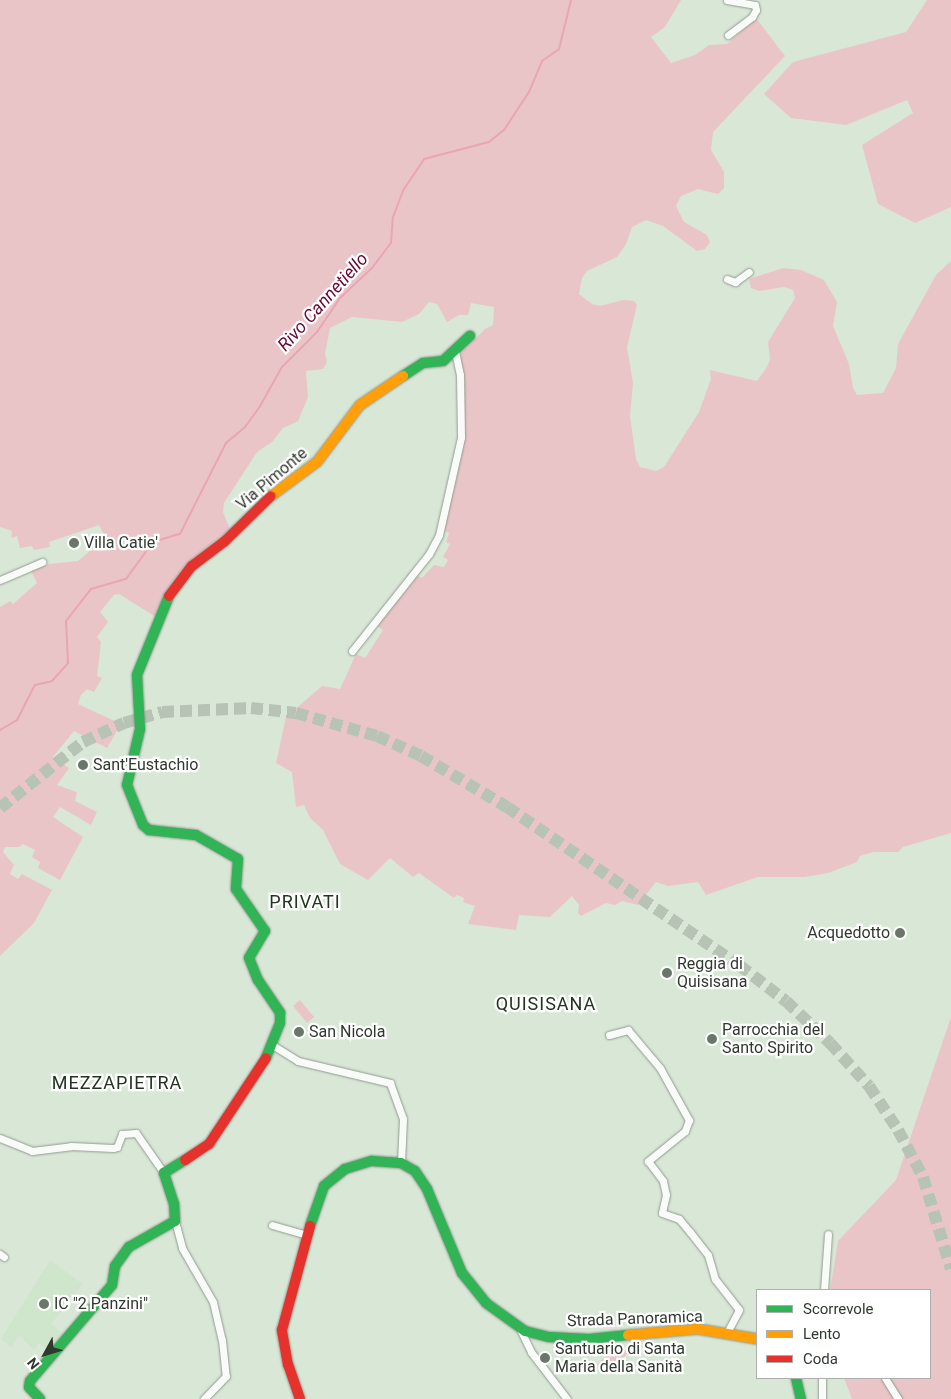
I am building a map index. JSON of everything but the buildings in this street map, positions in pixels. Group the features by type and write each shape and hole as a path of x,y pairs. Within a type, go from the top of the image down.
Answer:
{"street":[{"path":"728,0 755,5 752,17 728,35"},
{"path":"727,279 735,282 749,272"},
{"name":"Via Pimonte","path":"274,1046 280,1013 252,968 249,958 265,931 236,889 238,859 196,835 149,830 143,825 126,786 141,721 138,683 140,663 168,597 192,566 225,541 271,496 317,462 360,405 423,363 442,361 455,352 470,336"},
{"path":"352,652 429,554 439,535 461,437 460,375 455,352"},
{"path":"0,580 42,562"},
{"path":"609,1035 628,1030 660,1068 688,1120 685,1131 648,1161 663,1181 666,1195 662,1213 679,1219 690,1232 708,1255 715,1279 739,1310 727,1333"},
{"path":"164,1174 209,1144 226,1115 247,1090 274,1046 298,1061 390,1084 404,1119 401,1163 372,1161 345,1169 324,1186 307,1235 282,1330 288,1365 300,1399"},
{"path":"0,1138 32,1150 71,1146 113,1148 117,1147 122,1134 136,1133 164,1174 182,1248 213,1302 226,1376 204,1399"},
{"name":"Strada Panoramica","path":"401,1163 415,1170 427,1189 462,1273 486,1302 519,1327 549,1337 589,1339 698,1329 756,1339"},
{"path":"39,1397 29,1387 30,1381 85,1320 112,1285 120,1258 134,1243 175,1221"},
{"path":"272,1225 307,1235"},
{"path":"824,1289 828,1234"},
{"path":"519,1327 531,1352 567,1399"},
{"path":"796,1379 801,1399"},
{"path":"822,1379 822,1399"},
{"path":"886,1379 898,1399"}],"shaded area":[{"path":"0,0 681,0 665,27 651,37 671,63 695,55 709,45 727,44 756,18 785,56 713,132 711,150 724,172 724,188 718,194 698,189 681,196 676,206 684,222 707,235 710,242 705,249 697,251 663,226 646,220 632,227 626,244 617,257 587,271 582,278 579,294 592,304 600,306 623,300 634,301 637,305 627,347 633,383 630,416 636,459 640,467 656,471 664,467 699,412 711,379 710,370 757,381 767,367 770,360 768,342 795,298 793,290 784,287 759,291 751,288 749,279 783,268 801,270 824,280 837,302 833,326 849,364 853,388 857,395 883,393 896,368 898,344 936,275 951,261 951,833 903,847 898,852 873,852 860,856 857,862 828,873 805,877 758,877 706,895 698,882 668,886 656,882 638,905 622,901 615,905 606,903 581,916 578,913 579,905 572,896 550,917 519,915 516,930 468,924 475,906 463,902 464,898 457,895 454,898 419,873 413,877 390,858 368,880 340,864 323,830 310,818 304,805 296,807 292,772 276,763 286,717 322,686 340,689 356,654 365,658 383,630 373,623 424,563 418,576 422,578 434,565 444,567 448,560 443,557 450,544 446,542 449,533 443,530 463,439 461,353 485,329 493,325 494,307 471,303 468,315 459,315 447,322 437,304 429,302 419,314 402,322 352,317 330,328 325,354 327,362 323,369 306,371 308,397 298,421 283,428 272,442 257,452 224,503 223,512 230,529 185,565 165,592 156,617 119,594 114,595 100,612 108,622 97,637 101,642 97,676 102,678 94,692 87,689 81,695 78,704 121,724 107,748 74,731 53,757 69,768 57,785 77,792 75,801 97,812 91,825 60,807 53,817 83,837 60,880 38,868 40,862 32,857 35,850 23,844 19,847 5,847 3,852 14,865 10,874 18,879 22,874 52,890 34,923 0,956 0,607 10,601 13,604 37,583 31,571 49,564 78,561 106,538 99,525 49,542 50,547 34,550 32,546 20,548 17,536 11,538 12,531 0,527"},
{"path":"927,0 951,0 951,207 915,223 878,204 862,145 913,113 907,100 846,125 791,118 764,94 793,62 906,32"},
{"path":"300,1000 314,1017 307,1023 293,1006"},
{"path":"951,1017 951,1399 852,1399 844,1379 931,1379 931,1289 830,1289 838,1241 896,1180"},
{"name":"IC \"2 Panzini\"","path":"50,1260 83,1284 51,1324 62,1333 51,1346 49,1343 45,1348 39,1343 34,1350 20,1336 11,1347 1,1339"},
{"path":"618,1343 628,1353 607,1375 597,1365"}],"waterway":[{"name":"Rivo Cannetiello","path":"0,730 17,720 35,685 52,681 68,663 66,621 91,589 126,579 153,542 180,534 226,443 245,427 260,406 282,367 317,332 340,298 372,268 391,243 393,217 404,189 424,159 489,142 504,130 529,92 542,61 559,49 571,0"}],"tunnel":[{"path":"0,808 83,742 124,723 162,712 251,708 296,713 377,736 421,756 507,807 739,965 786,1001 830,1043 869,1086 898,1130 923,1177 951,1269"}],"traffic: fast":[{"path":"403,376 423,363 443,361 470,336"},
{"path":"169,596 137,675 140,729 127,785 143,825 149,830 196,835 238,859 236,889 265,931 249,958 258,980 280,1013 280,1023 266,1058"},
{"path":"40,1399 29,1387 30,1381 112,1285 115,1266 129,1247 175,1221 174,1204 164,1173 185,1160"},
{"path":"310,1226 324,1186 345,1169 372,1161 401,1163 415,1171 427,1189 462,1273 486,1303 525,1331 549,1337 589,1339 628,1335"},
{"path":"796,1379 801,1399"}],"traffic: slow":[{"path":"271,496 317,462 360,405 403,376"},
{"path":"628,1335 698,1329 756,1339"}],"traffic: jam":[{"path":"169,596 192,566 225,541 271,496"},
{"path":"185,1160 209,1144 266,1058"},
{"path":"300,1399 288,1365 282,1330 310,1226"}],"place":[{"name":"Villa Catie'","path":"74,543"},
{"name":"Sant'Eustachio","path":"83,765"},
{"name":"Acquedotto","path":"900,933"},
{"name":"Reggia di Quisisana","path":"667,973"},
{"name":"San Nicola","path":"299,1032"},
{"name":"Parrocchia del Santo Spirito","path":"712,1039"},
{"name":"IC \"2 Panzini\"","path":"44,1304"},
{"name":"Santuario di Santa Maria della Sanità","path":"545,1358"}],"district":[{"name":"PRIVATI","path":"305,902"},
{"name":"QUISISANA","path":"546,1004"},
{"name":"MEZZAPIETRA","path":"117,1083"}]}
